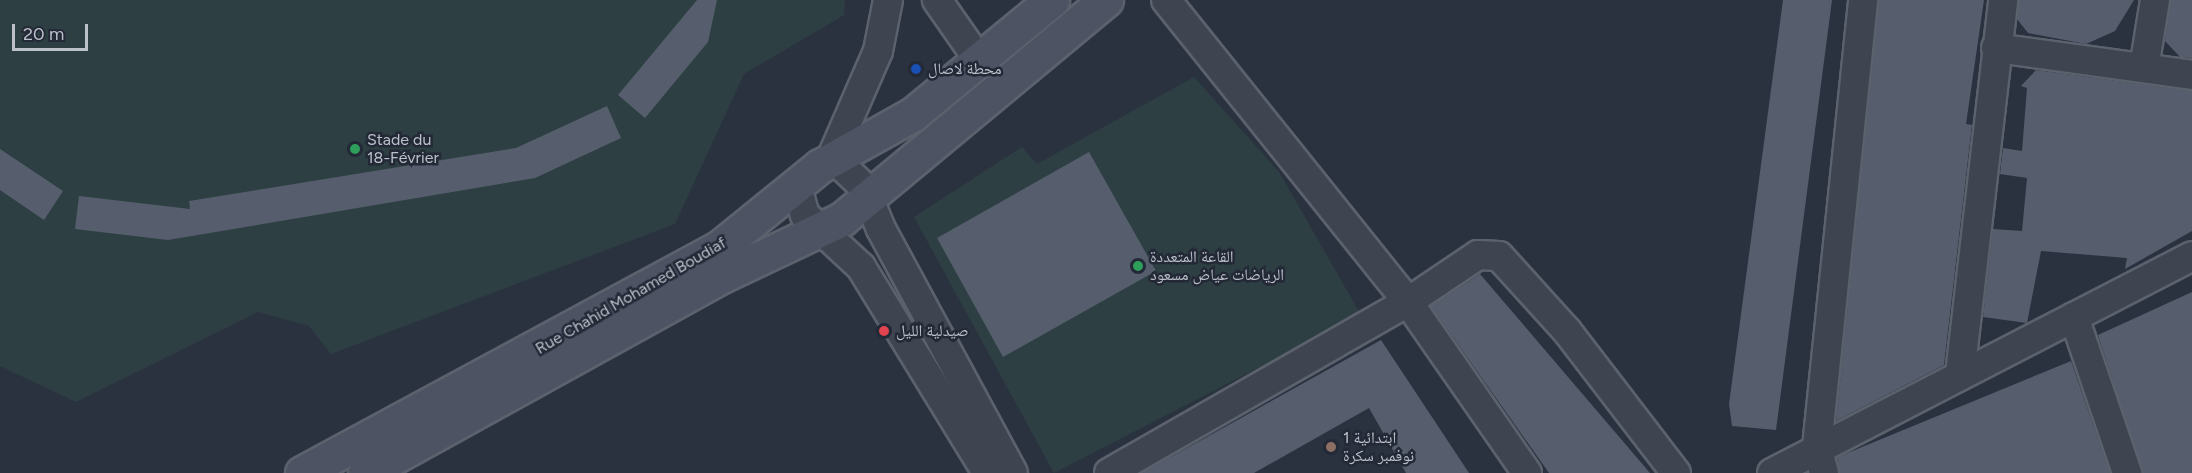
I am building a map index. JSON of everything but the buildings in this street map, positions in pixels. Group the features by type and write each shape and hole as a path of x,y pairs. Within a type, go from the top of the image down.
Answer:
{"main road":[{"name":"Rue Chahid Mohamed Boudiaf","path":"302,473 720,247 796,184 832,158 913,114 981,63 1052,0"},
{"name":"Rue Chahid Mohamed Boudiaf","path":"365,473 724,275 819,231 870,199 1106,0"}],"street":[{"path":"888,0 878,51 832,158 858,178 870,199 881,229 1013,473"},
{"path":"937,0 981,63"},
{"path":"1166,0 1408,302 1527,473"},
{"path":"1820,460 1863,0"},
{"path":"1960,374 2003,0"},
{"path":"2144,68 2155,0"},
{"path":"1996,48 2192,75"},
{"path":"796,184 805,215 819,231 861,267 987,473"},
{"path":"1109,473 1408,302 1470,258 1498,256 1567,331 1676,473"},
{"path":"1772,473 1820,460 1960,374 2192,256"},
{"path":"2074,317 2127,473"}],"shaded area":[{"name":"Stade du 18-Février","path":"0,0 845,0 844,15 744,74 675,224 331,354 309,326 258,312 76,402 0,366"},
{"name":"القاعة المتعددة الرياضات عياض مسعود","path":"1194,77 1279,172 1361,315 1054,473 914,217 1022,147 1037,164"}],"place":[{"name":"محطة لاصال","path":"916,69"},
{"name":"Stade du 18-Février","path":"355,149"},
{"name":"القاعة المتعددة الرياضات عياض مسعود","path":"1138,266"},
{"name":"صيدلية الليل","path":"884,331"},
{"name":"ابتدائية 1 نوفمبر سكرة","path":"1331,447"}]}
